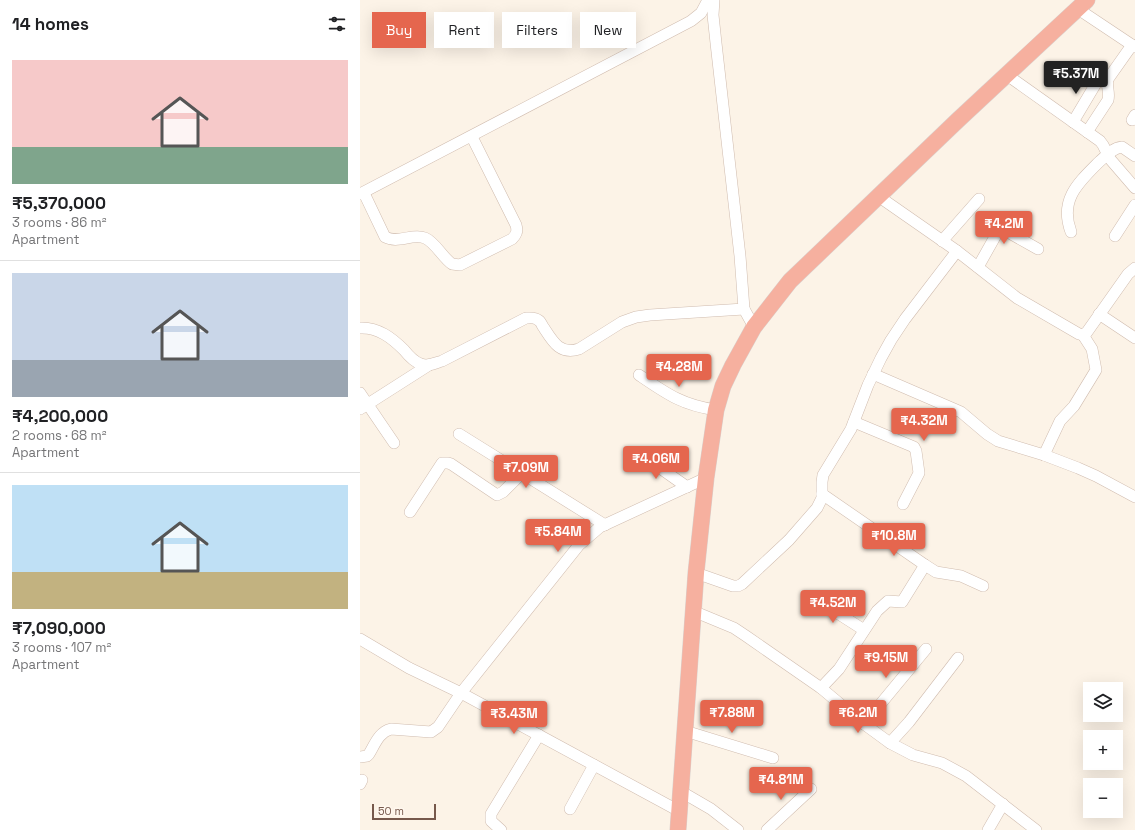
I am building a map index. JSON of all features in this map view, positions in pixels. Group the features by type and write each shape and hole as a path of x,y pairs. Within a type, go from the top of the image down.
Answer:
{"highway":[{"path":"678,830 696,573 706,478 716,410 723,386 733,365 754,327 790,281 1082,4"}],"street":[{"path":"472,137 516,225 516,235 512,239 460,265 452,264 430,241 425,238 394,240 385,237 362,193 472,137 691,21 701,13 708,0"},
{"path":"714,0 713,15 740,256 744,309 754,327"},
{"path":"1082,4 1133,46 1108,79 1108,100 1087,132"},
{"path":"1007,75 1103,145 1107,155 1135,188"},
{"path":"1073,122 1098,80"},
{"path":"1071,232 1067,212 1071,194 1082,178 1114,148 1122,147 1135,156"},
{"path":"878,196 957,251 1017,298 1075,333 1083,335 1092,349 1096,370 1074,406 1060,421 1044,455"},
{"path":"942,241 979,199"},
{"path":"1115,236 1135,205"},
{"path":"978,267 996,235 1002,230 1038,249"},
{"path":"696,573 733,586 742,584 798,529 817,508 822,494 823,474 843,444 854,422 881,358 905,318 957,251"},
{"path":"1083,335 1087,332 1128,274 1135,268"},
{"path":"364,406 429,365 442,361 526,318 538,320 554,344 560,348 572,351 579,349 622,322 636,317 744,309"},
{"path":"1099,314 1135,338"},
{"path":"360,328 376,330 386,334 415,361 420,364 429,365"},
{"path":"873,374 961,412 987,434 998,441 1044,455 1096,476 1135,497"},
{"path":"639,375 675,399 699,407 716,410"},
{"path":"360,393 364,406 394,443"},
{"path":"854,422 914,447 916,451 919,473 903,504"},
{"path":"459,434 605,525"},
{"path":"639,453 687,487"},
{"path":"410,512 442,463 451,464 497,495 503,492 522,473"},
{"path":"360,757 367,756 369,754 382,733 387,730 434,731 461,693 579,545 588,536 605,525 706,478"},
{"path":"822,494 936,572 961,576 983,586"},
{"path":"821,688 840,669 877,611 888,601 902,602 925,565"},
{"path":"814,598 864,630"},
{"path":"693,611 734,628 821,688 864,724 890,743 913,755 930,759 966,776 1036,830"},
{"path":"360,639 409,668 461,693 679,811"},
{"path":"864,724 926,649"},
{"path":"890,743 909,722 958,658"},
{"path":"684,731 773,758"},
{"path":"501,830 491,821 491,814 539,735"},
{"path":"570,809 594,765"},
{"path":"768,830 811,789"},
{"path":"680,791 711,809 738,830"},
{"path":"988,830 1003,804"}]}
